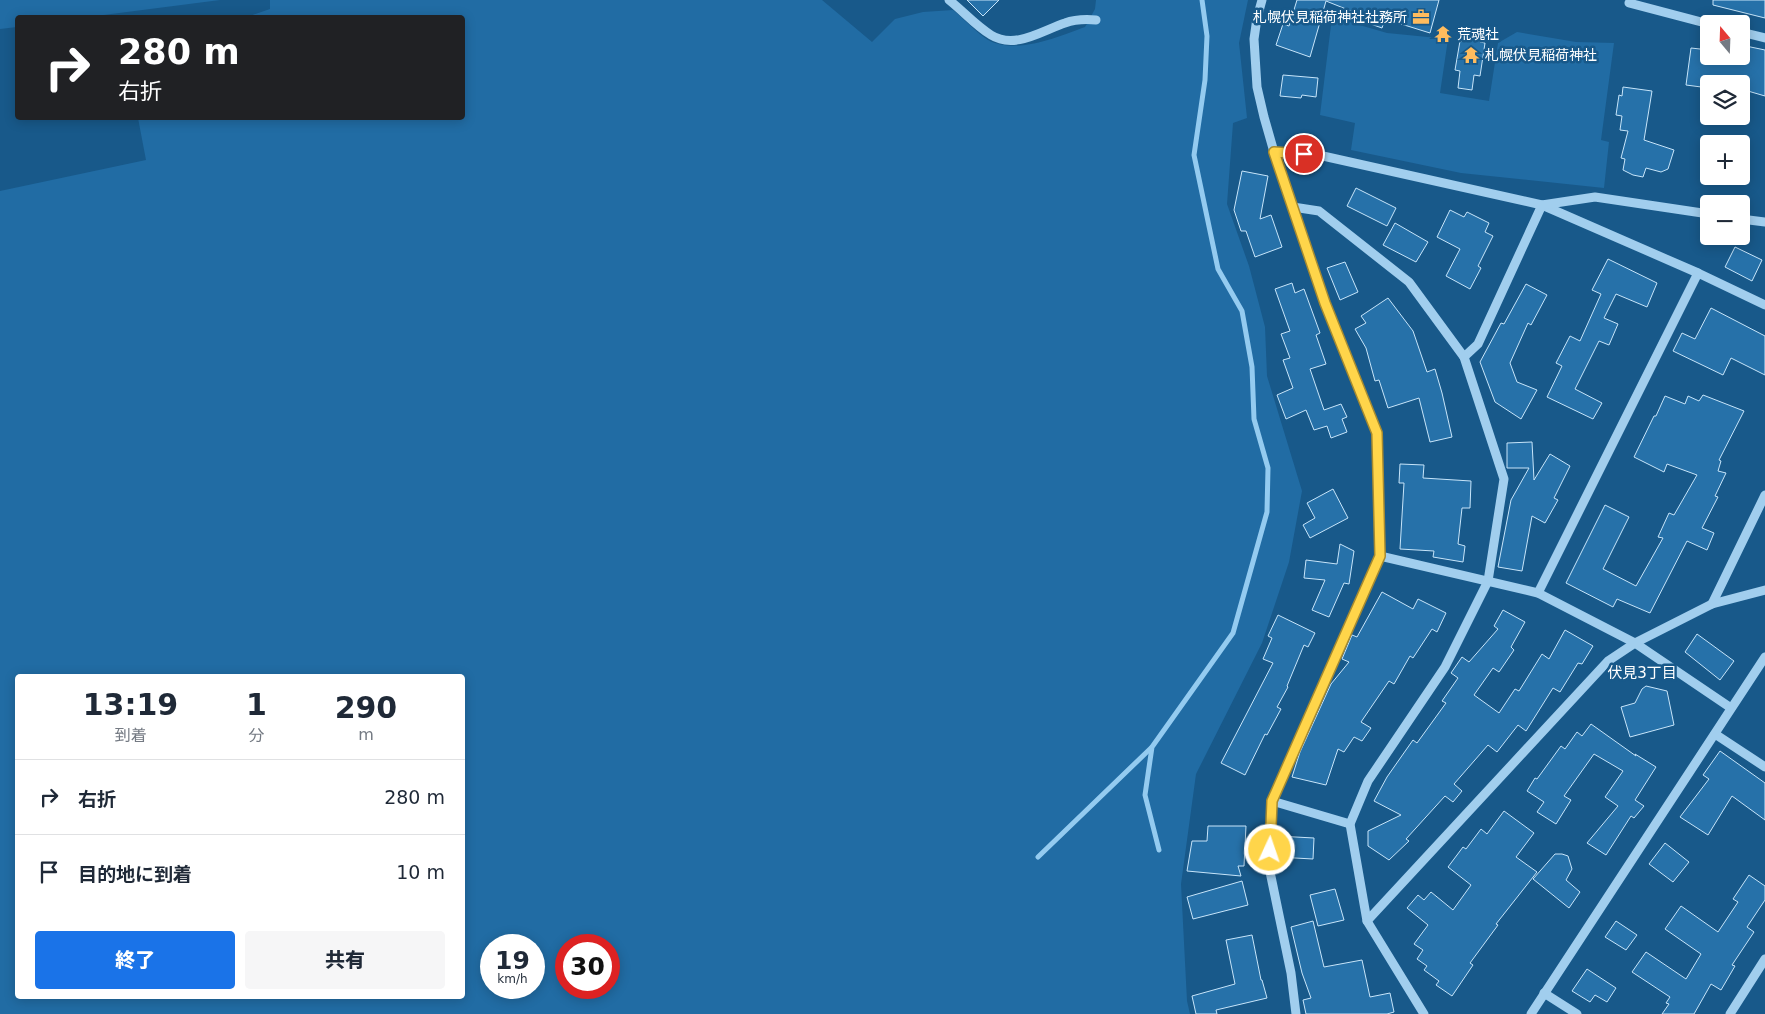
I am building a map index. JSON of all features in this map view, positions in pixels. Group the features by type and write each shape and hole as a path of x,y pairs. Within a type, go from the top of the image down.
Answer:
{"street":[{"path":"949,0 992,36 1007,40 1024,39 1066,22 1084,19 1096,20"},
{"path":"1262,0 1254,39 1257,87 1274,152 1325,303 1377,433 1380,556 1272,801 1269,867 1291,973 1296,1014"},
{"path":"1629,3 1700,22"},
{"path":"1750,34 1765,38"},
{"path":"1274,152 1314,154 1542,205 1698,273 1765,305"},
{"path":"1542,205 1595,197 1700,213"},
{"path":"1464,357 1478,344 1542,205"},
{"path":"1293,207 1319,211 1409,282 1464,357 1504,479 1488,581 1445,666 1368,781 1350,824 1367,921 1424,1014"},
{"path":"1750,220 1765,222"},
{"path":"1538,593 1698,273"},
{"path":"1712,604 1765,496"},
{"path":"1380,556 1538,593 1635,642 1731,708"},
{"path":"1367,921 1608,661 1635,642 1712,604 1765,590"},
{"path":"1531,1014 1765,657"},
{"path":"1714,734 1765,767"},
{"path":"1272,801 1350,824"},
{"path":"1730,1014 1765,959"},
{"path":"1544,993 1577,1014"}],"shaded area":[{"path":"0,0 220,0 104,15 15,15 15,27 0,29"},
{"path":"270,0 822,0 872,42 895,19 923,12 953,10 988,40 1011,46 1037,43 1085,27 1095,9 1096,0 1248,0 1239,43 1247,118 1233,123 1227,204 1249,266 1265,327 1267,376 1302,491 1289,562 1262,643 1196,774 1181,884 1187,1001 1190,1014 0,1014 0,191 146,160 138,120 465,120 465,15 253,15 270,9"},
{"path":"1332,17 1387,33 1448,39 1440,93 1489,101 1498,43 1517,32 1576,42 1614,43 1601,140 1609,142 1604,188 1461,173 1351,150 1355,123 1320,115"}],"building":[{"path":"967,0 999,0 983,16"},
{"path":"1297,0 1439,0 1430,33 1385,19 1382,28 1365,22 1366,17 1326,1 1310,57 1276,45 1283,24 1289,26"},
{"path":"1713,0 1765,0 1765,18 1713,5"},
{"path":"1465,34 1481,36 1480,42 1485,43 1480,76 1474,75 1472,90 1458,88 1460,71 1455,70 1460,41 1464,41"},
{"path":"1750,47 1765,50 1765,96 1750,92 1750,75 1700,75 1700,87 1686,85 1691,48 1700,49 1700,65 1750,65"},
{"path":"1283,75 1318,78 1316,97 1302,95 1301,98 1280,96"},
{"path":"1623,87 1652,91 1644,140 1674,150 1668,169 1661,172 1646,168 1643,177 1623,170 1625,159 1621,158 1628,131 1620,130 1622,116 1616,115 1619,95 1622,96"},
{"path":"1242,171 1268,176 1260,219 1271,215 1282,247 1255,257 1246,231 1241,231 1234,210"},
{"path":"1356,188 1396,208 1387,226 1347,206"},
{"path":"1450,210 1464,217 1467,212 1489,223 1485,232 1493,236 1478,266 1481,268 1470,289 1446,276 1460,249 1437,237"},
{"path":"1395,223 1428,242 1416,262 1383,245"},
{"path":"1735,247 1762,260 1752,281 1725,267"},
{"path":"1608,259 1657,283 1647,307 1616,294 1604,318 1618,324 1609,345 1599,341 1575,389 1602,403 1593,419 1547,397 1562,366 1556,363 1570,336 1580,341 1601,294 1592,290"},
{"path":"1345,262 1358,292 1340,300 1327,268"},
{"path":"1292,283 1295,293 1304,289 1320,333 1316,335 1326,364 1310,369 1324,410 1341,404 1347,417 1342,419 1347,432 1331,438 1327,426 1314,430 1306,410 1286,419 1277,395 1293,388 1283,360 1290,358 1281,334 1290,331 1275,289"},
{"path":"1526,284 1547,295 1531,325 1528,323 1510,363 1517,382 1537,390 1521,419 1495,402 1480,362 1501,323 1504,324"},
{"path":"1388,298 1413,331 1427,372 1435,369 1452,437 1430,442 1419,398 1388,408 1379,380 1375,381 1366,348 1355,329 1366,323 1361,316"},
{"path":"1711,308 1765,336 1765,375 1731,358 1723,375 1673,351 1682,333 1695,339"},
{"path":"1703,395 1744,411 1719,460 1721,461 1718,471 1726,473 1715,496 1718,497 1702,528 1714,533 1707,550 1687,541 1650,613 1617,599 1613,607 1566,583 1605,505 1629,517 1603,569 1636,586 1663,538 1658,537 1669,513 1674,515 1697,475 1667,464 1664,472 1634,457 1665,396 1685,404 1688,396 1699,401"},
{"path":"1532,442 1534,480 1550,454 1570,466 1554,498 1558,500 1545,523 1532,516 1522,571 1498,567 1511,500 1529,468 1507,468 1507,443"},
{"path":"1400,464 1424,465 1423,478 1471,481 1470,508 1462,508 1458,544 1465,546 1463,562 1433,557 1434,551 1400,549 1404,483 1399,483"},
{"path":"1333,489 1348,518 1310,538 1303,525 1315,518 1307,503"},
{"path":"1340,544 1354,551 1349,584 1344,583 1329,617 1312,610 1325,580 1304,578 1306,560 1337,564"},
{"path":"1382,592 1413,609 1418,599 1446,613 1437,632 1432,629 1413,658 1410,656 1394,684 1389,681 1361,722 1371,728 1362,741 1354,737 1344,752 1338,749 1326,785 1292,777 1300,752 1331,684 1349,662 1342,659 1352,635 1357,637"},
{"path":"1503,610 1525,622 1511,647 1514,650 1499,672 1493,668 1474,695 1499,713 1515,689 1519,691 1542,654 1549,659 1565,630 1593,646 1582,664 1578,663 1560,692 1553,688 1526,731 1518,725 1497,752 1488,745 1454,784 1462,791 1453,802 1445,796 1406,839 1409,841 1389,860 1368,846 1368,831 1401,815 1374,801 1387,777 1413,740 1417,743 1446,703 1442,701 1458,678 1451,673 1462,657 1469,662 1498,629 1494,626"},
{"path":"1278,615 1315,633 1308,647 1304,645 1288,687 1277,707 1281,709 1267,735 1265,734 1245,775 1221,763 1273,663 1263,659 1272,638 1268,636"},
{"path":"1697,634 1734,661 1720,680 1685,652"},
{"path":"1646,686 1667,691 1674,725 1630,737 1621,707 1635,703 1642,689"},
{"path":"1591,724 1636,756 1635,754 1656,767 1635,800 1644,806 1634,818 1631,816 1606,855 1587,843 1618,806 1605,797 1623,771 1594,754 1564,796 1571,800 1556,824 1537,812 1544,802 1527,791 1561,746 1565,749 1577,732 1582,736"},
{"path":"1720,751 1765,783 1765,820 1732,796 1708,835 1680,817 1709,779 1703,775"},
{"path":"1504,811 1534,833 1516,857 1537,872 1496,924 1498,925 1470,963 1473,965 1452,996 1436,985 1439,981 1424,970 1427,966 1417,959 1423,950 1414,944 1428,925 1407,908 1418,895 1424,900 1431,892 1453,910 1471,885 1448,867 1463,847 1466,849 1481,829 1487,834"},
{"path":"1208,826 1246,826 1244,866 1238,866 1241,876 1187,871 1192,841 1207,841"},
{"path":"1277,836 1314,838 1313,859 1277,857"},
{"path":"1665,843 1689,862 1673,882 1649,864"},
{"path":"1555,854 1568,856 1572,869 1566,880 1580,892 1569,908 1533,879"},
{"path":"1749,875 1765,886 1765,900 1747,927 1754,932 1732,965 1735,966 1721,990 1711,984 1694,1014 1662,1014 1669,1004 1666,1003 1670,997 1632,972 1646,952 1686,979 1701,954 1665,929 1681,906 1718,932 1738,902 1733,899"},
{"path":"1242,881 1248,905 1193,919 1187,897"},
{"path":"1335,889 1344,920 1318,926 1310,895"},
{"path":"1313,921 1324,967 1362,960 1370,997 1390,993 1394,1012 1387,1014 1306,1014 1303,1000 1311,998 1302,973 1291,927"},
{"path":"1616,921 1637,935 1626,950 1605,937"},
{"path":"1252,935 1261,980 1267,998 1216,1010 1217,1014 1196,1014 1192,996 1235,984 1226,940"},
{"path":"1587,969 1616,988 1607,1002 1595,995 1590,1002 1572,991"}],"waterway":[{"path":"1159,850 1145,795 1152,747 1233,633 1267,512 1268,468 1254,419 1252,367 1242,311 1218,269 1194,155 1205,80 1207,36 1202,0"},
{"path":"1038,857 1151,748"}],"place":[{"name":"札幌伏見稲荷神社社務所","path":"1421,17"},
{"name":"荒魂社","path":"1443,34"},
{"name":"札幌伏見稲荷神社","path":"1471,55"}],"district":[{"name":"伏見3丁目","path":"1642,673"}],"route":[{"path":"1270,850 1272,801 1380,556 1377,433 1325,303 1274,152 1304,154"}]}
